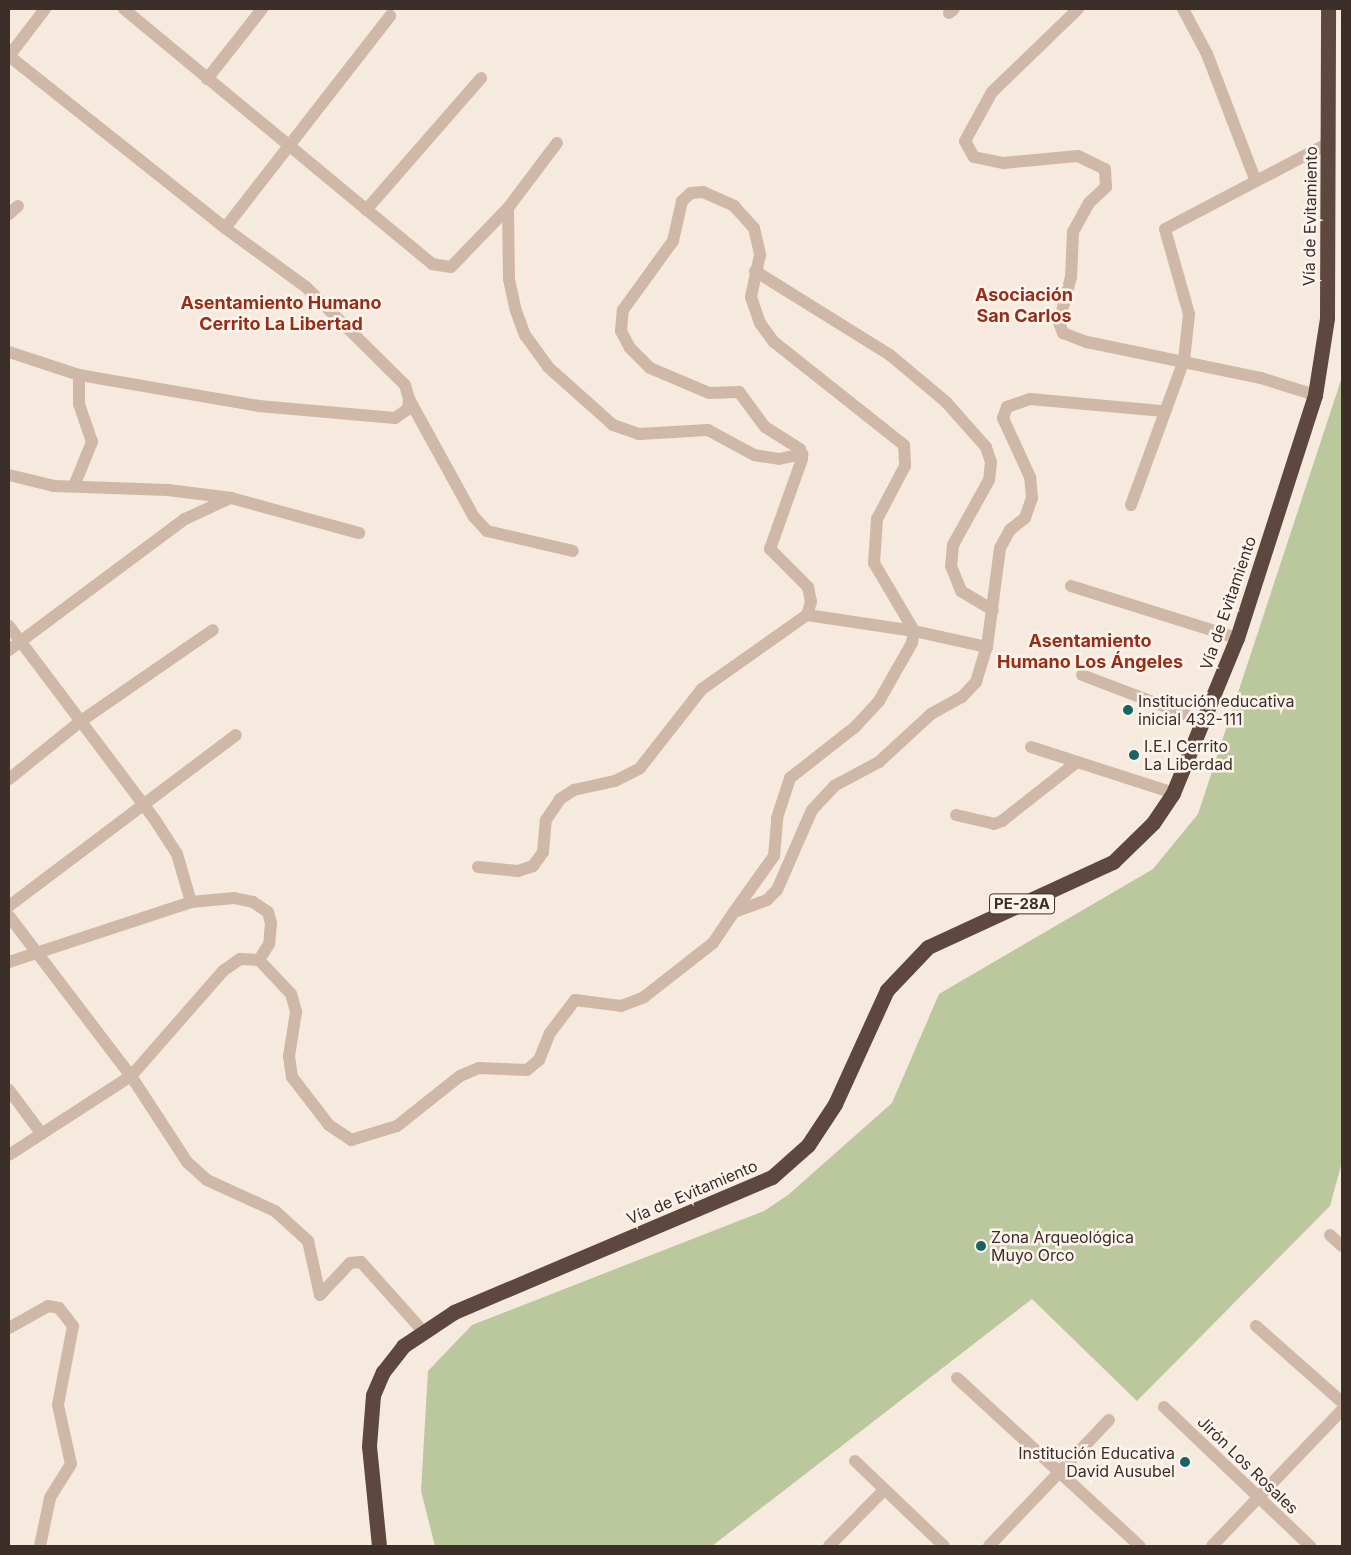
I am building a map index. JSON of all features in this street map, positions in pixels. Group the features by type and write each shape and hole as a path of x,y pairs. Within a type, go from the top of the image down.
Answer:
{"highway":[{"name":"Vía de Evitamiento","path":"379,1546 369,1446 373,1395 383,1372 423,1331 454,1312 772,1177 808,1145 835,1104 888,990 928,947 1113,862 1153,823 1173,794 1237,638 1315,395 1327,318 1328,9"}],"street":[{"path":"45,9 9,56 225,228 306,286 405,385 409,399 474,517 487,531 573,552"},
{"path":"124,9 366,210 442,268 460,259 508,208 557,142"},
{"path":"207,79 262,9"},
{"path":"1078,9 992,92 974,123 966,149 974,156 1003,163 1078,156 1105,169 1106,187 1089,203 1073,232 1071,277 1059,322 1063,333 1087,342 1184,360 1315,395"},
{"path":"1183,9 1207,54 1255,179"},
{"path":"225,228 287,145 390,16"},
{"path":"366,210 481,78"},
{"path":"1131,505 1163,411 1184,360 1189,314 1165,229 1255,179 1329,143"},
{"path":"9,1155 130,1076 223,971 240,959 259,960 291,994 296,1012 289,1056 295,1083 329,1125 351,1140 364,1139 418,1112 460,1076 479,1068 528,1070 539,1060 550,1032 575,1000 621,1006 644,996 712,943 774,856 777,818 790,778 855,726 879,701 907,659 914,631 874,563 877,519 905,466 904,445 774,342 760,323 751,297 759,237 749,218 726,202 703,192 692,193 682,202 673,241 622,310 622,331 630,348 650,368 709,393 739,392 765,427 792,441 802,454"},
{"path":"508,208 509,279 525,335 581,400 613,425 639,434 708,430 754,454 779,459 802,454"},
{"path":"755,271 890,354 946,402 986,447 991,462 989,480 953,545 951,566 961,591 993,610"},
{"path":"9,352 79,375 259,406 395,418 408,409 409,399"},
{"path":"74,486 92,442 78,404 79,375"},
{"path":"734,912 758,906 777,890 812,810 834,786 878,762 931,714 969,690 987,647 1003,539 1026,518 1032,498 1030,477 1004,418 1006,407 1030,399 1163,411"},
{"path":"478,867 518,871 534,866 543,852 546,820 560,799 574,790 615,781 640,768 702,689 807,615 811,602 808,587 770,549 802,454"},
{"path":"9,475 74,486 168,490 231,498 359,533"},
{"path":"9,650 185,519 231,498"},
{"path":"1071,586 1237,638"},
{"path":"807,615 914,631 987,647"},
{"path":"9,626 143,805 177,854 191,902"},
{"path":"9,779 81,721 213,630"},
{"path":"1082,675 1203,721"},
{"path":"9,906 236,735"},
{"path":"1031,747 1173,794"},
{"path":"956,815 994,824 1002,821 1077,762"},
{"path":"9,962 191,902 234,898 262,907 272,930 259,960"},
{"path":"9,916 130,1076 188,1162 207,1180 275,1211 308,1241 320,1295 350,1263 361,1262 423,1331"},
{"path":"9,1090 41,1133"},
{"path":"1330,1235 1342,1246"},
{"path":"9,1328 48,1306 59,1308 73,1326 58,1405 71,1464 50,1498 40,1546"},
{"path":"1256,1326 1342,1402"},
{"path":"957,1378 1140,1546"},
{"name":"Jirón Los Rosales","path":"1164,1407 1256,1497 1310,1546"},
{"path":"1212,1546 1256,1497 1342,1410"},
{"path":"989,1546 1058,1471 1109,1420"},
{"path":"855,1462 944,1546"},
{"path":"829,1546 884,1490"}],"green space":[{"name":"Zona Arqueológica Muyo Orco","path":"1342,377 1342,1162 1330,1206 1137,1401 1032,1299 712,1546 435,1546 421,1491 428,1371 472,1325 764,1211 788,1195 892,1103 939,994 1153,869 1198,814"}],"place":[{"name":"Institución educativa inicial 432-111","path":"1128,710"},
{"name":"I.E.I Cerrito La Liberdad","path":"1134,755"},
{"name":"Zona Arqueológica Muyo Orco","path":"981,1246"},
{"name":"Institución Educativa David Ausubel","path":"1185,1462"}],"district":[{"name":"Asociación San Carlos","path":"1024,306"},
{"name":"Asentamiento Humano Cerrito La Libertad","path":"281,314"},
{"name":"Asentamiento Humano Los Ángeles","path":"1090,652"}]}
